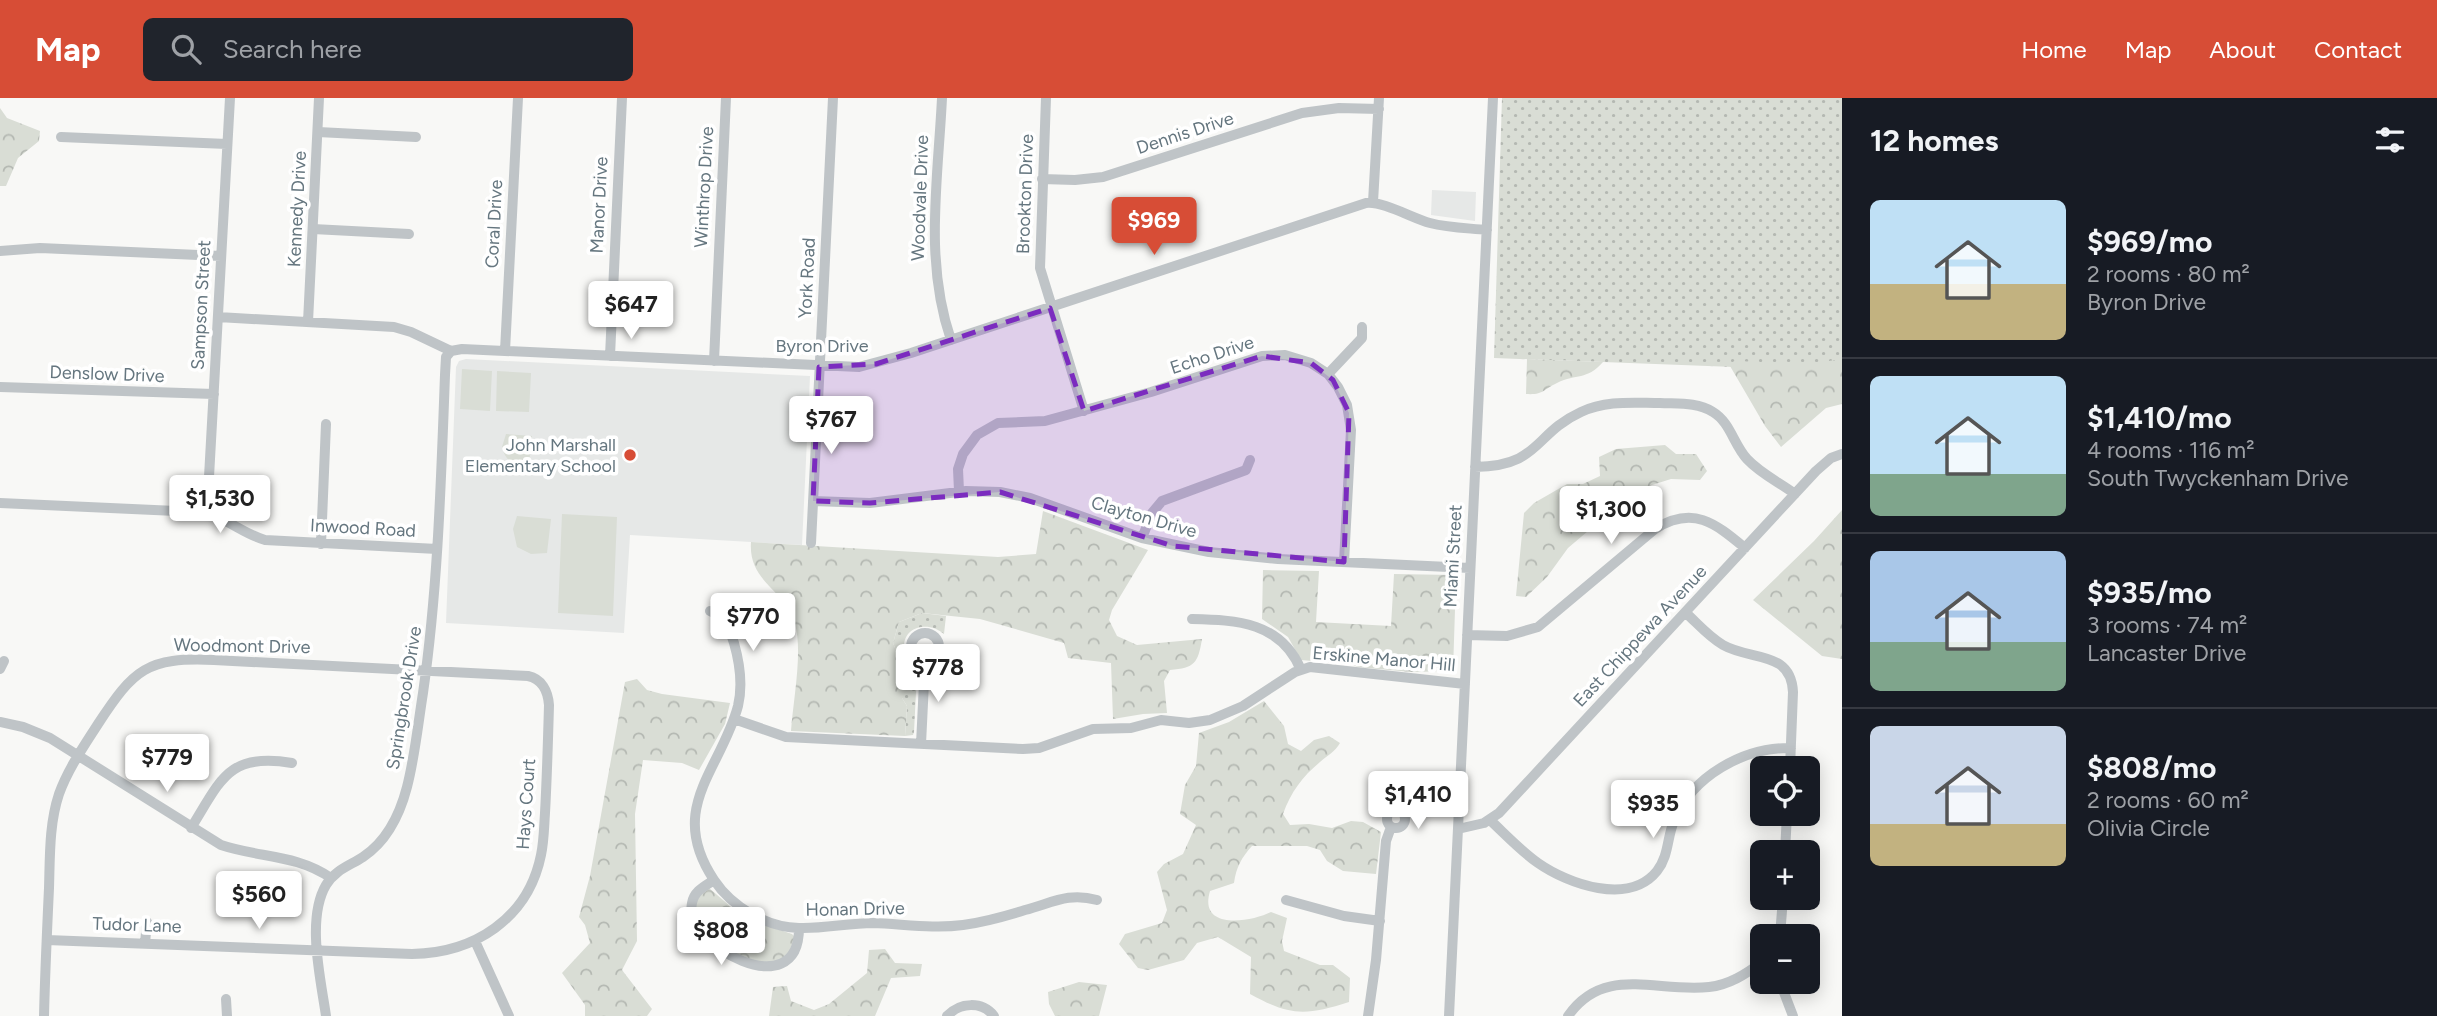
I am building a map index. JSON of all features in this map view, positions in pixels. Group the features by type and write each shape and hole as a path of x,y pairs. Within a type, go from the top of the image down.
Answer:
{"street":[{"name":"Sampson Street","path":"207,513 230,98"},
{"name":"Kennedy Drive","path":"309,322 320,98"},
{"name":"Coral Drive","path":"505,351 518,98"},
{"name":"Manor Drive","path":"610,356 622,98"},
{"name":"Winthrop Drive","path":"714,361 726,98"},
{"name":"York Road","path":"811,543 833,98"},
{"name":"Woodvale Drive","path":"942,98 935,261 942,313 951,340"},
{"name":"Brookton Drive","path":"1046,98 1039,259 1050,307 1084,411"},
{"name":"Miami Street","path":"1449,1016 1493,98"},
{"path":"1379,104 1373,202 1429,223 1487,230"},
{"name":"Dennis Drive","path":"1042,179 1103,177 1314,110 1379,104"},
{"path":"318,132 416,137"},
{"path":"61,137 227,144"},
{"name":"Byron Drive","path":"218,317 394,327 451,351 462,349 859,367 951,340 1373,202"},
{"path":"313,229 409,234"},
{"path":"0,251 40,248 221,256"},
{"path":"1344,562 1350,421 1344,398 1328,374 1362,338 1362,327"},
{"name":"Springbrook Drive","path":"331,878 343,867 374,849 396,819 407,787 433,618 446,357 451,351"},
{"name":"Echo Drive","path":"959,491 958,470 967,446 982,431 1006,422 1035,423 1084,411 1262,356 1293,356 1328,374"},
{"name":"Denslow Drive","path":"0,387 214,394"},
{"path":"1475,467 1493,467 1519,460 1572,417 1596,407 1621,403 1686,404 1717,414 1728,427 1745,457 1757,469 1795,494"},
{"path":"321,544 326,424"},
{"name":"East Chippewa Avenue","path":"1458,828 1475,827 1490,820 1508,804 1824,463 1842,454"},
{"path":"1142,538 1152,513 1162,501 1246,470 1250,460"},
{"name":"Clayton Drive","path":"813,501 870,503 959,491 987,491 1030,498 1142,538 1209,552 1242,557 1470,568"},
{"name":"Inwood Road","path":"0,503 207,513 265,540 437,549"},
{"path":"1467,635 1507,636 1538,628 1655,529 1674,519 1698,518 1715,524 1745,548"},
{"name":"Honan Drive","path":"710,611 722,616 727,623 740,665 739,701 734,719 703,781 696,812 697,835 703,857 714,880 731,899 753,915 776,925 799,928 862,923 963,925 1077,896 1097,900"},
{"path":"1686,613 1724,646 1774,660 1786,668 1793,683 1791,756"},
{"path":"1192,619 1233,620 1257,628 1288,647 1301,670"},
{"name":"Woodmont Drive","path":"44,1016 54,814 63,785 79,756 127,683 146,668 168,660 187,659 527,676 533,677 544,687"},
{"path":"921,744 925,662"},
{"name":"Erskine Manor Hill","path":"734,719 786,737 1039,748 1093,729 1131,728 1161,720 1200,722 1243,706 1310,667 1465,684"},
{"name":"Hays Court","path":"475,941 497,927 511,913 526,894 539,864 543,845 549,705 544,687"},
{"path":"0,722 38,733 221,845 301,862 331,878 320,899 317,949 326,1016"},
{"path":"1490,820 1537,862 1558,874 1599,888 1624,889 1646,881 1658,870 1678,813 1688,797 1702,783 1725,765 1746,754 1767,749 1791,748"},
{"path":"191,828 217,785 237,767 258,760 292,763"},
{"path":"1368,1016 1380,921 1386,841 1391,827"},
{"path":"714,880 697,892 692,900 691,913 705,935 732,956 765,966 784,963 796,952 799,928"},
{"path":"1286,900 1344,916 1380,921"},
{"path":"145,943 146,922"},
{"name":"Tudor Lane","path":"47,940 429,954 458,948 475,941"},
{"path":"475,941 509,1016"},
{"path":"1568,1016 1584,998 1607,986 1623,984 1710,987 1731,981 1750,969"},
{"path":"1785,994 1793,1016"},
{"path":"226,999 227,1016"},
{"path":"947,1016 953,1010 966,1005 986,1008 994,1016"}],"highlighted area":[{"path":"1050,308 1084,411 1262,356 1311,363 1333,380 1349,413 1344,562 1173,546 1000,492 870,503 813,501 819,367 876,364"}],"shaded area":[{"path":"1432,190 1476,192 1475,221 1431,215"},
{"name":"John Marshall Elementary School","path":"466,359 810,376 802,545 630,535 624,633 446,623 456,367 459,361"}],"green space":[{"path":"1502,98 1842,98 1842,371 1494,358"},
{"path":"0,108 7,118 40,131 39,141 18,158 6,186 0,186"},
{"path":"1527,359 1603,362 1591,372 1564,380 1540,393 1526,394"},
{"path":"1842,360 1842,404 1826,408 1781,447 1765,426 1730,366 1734,361 1810,364"},
{"path":"462,369 492,371 490,411 460,409"},
{"path":"497,371 531,373 529,412 496,411"},
{"path":"506,434 532,436 529,464 515,464 508,459 502,447"},
{"path":"1665,445 1676,454 1696,454 1707,471 1700,480 1671,479 1652,485 1614,509 1568,548 1547,577 1526,597 1516,596 1524,513 1534,503 1567,484 1583,484 1600,476 1599,457 1616,449"},
{"path":"1842,510 1842,659 1822,656 1753,600"},
{"path":"1043,511 1148,550 1112,610 1109,620 1117,636 1137,645 1202,639 1194,663 1185,668 1170,670 1164,681 1167,713 1113,719 1111,663 1068,658 1064,643 980,619 922,613 899,622 893,643 899,658 899,673 907,676 907,685 902,688 902,698 907,706 905,736 791,731 798,662 795,624 783,602 755,567 751,542 998,557 1036,554"},
{"path":"562,514 617,517 613,616 558,613"},
{"path":"517,516 551,519 547,553 531,554 517,547 513,529"},
{"path":"1263,570 1319,571 1316,622 1391,626 1394,574 1453,575 1456,579 1453,671 1411,672 1358,667 1344,662 1301,660 1288,637 1262,619"},
{"path":"922,613 946,616 944,634 932,627 918,628 908,634 905,640 905,655 917,672 914,732 913,735 905,736 907,706 902,698 899,658 893,643 899,622"},
{"path":"637,679 647,690 662,694 730,703 725,724 699,770 682,763 643,760 635,814 637,941 622,970 652,1009 647,1016 585,1016 585,1005 562,973 590,943 585,925 579,917 590,876 625,682"},
{"path":"1264,701 1284,726 1288,744 1301,751 1314,740 1329,736 1340,743 1308,773 1293,792 1283,814 1290,825 1309,824 1332,828 1351,821 1363,822 1381,832 1376,874 1343,871 1327,861 1320,850 1307,846 1252,846 1240,863 1234,883 1210,891 1208,904 1212,913 1229,920 1251,919 1271,912 1287,918 1282,941 1284,951 1320,965 1333,965 1350,978 1349,1002 1321,1010 1287,1010 1250,994 1251,957 1218,937 1197,943 1184,960 1148,970 1138,968 1119,944 1125,934 1162,923 1167,910 1157,872 1164,864 1183,854 1196,825 1180,814 1185,785 1196,766 1199,733 1229,722"},
{"path":"709,888 737,912 753,921 792,934 795,937 787,957 761,962 722,945 696,915 695,904"},
{"path":"885,949 895,963 922,964 920,976 891,978 875,1016 769,1016 773,987 787,986 791,1001 814,1010 829,1004 867,973 869,950"},
{"path":"1079,982 1107,985 1099,1016 1055,1016 1049,1004 1048,992"}],"place":[{"name":"John Marshall Elementary School","path":"630,455"}]}
